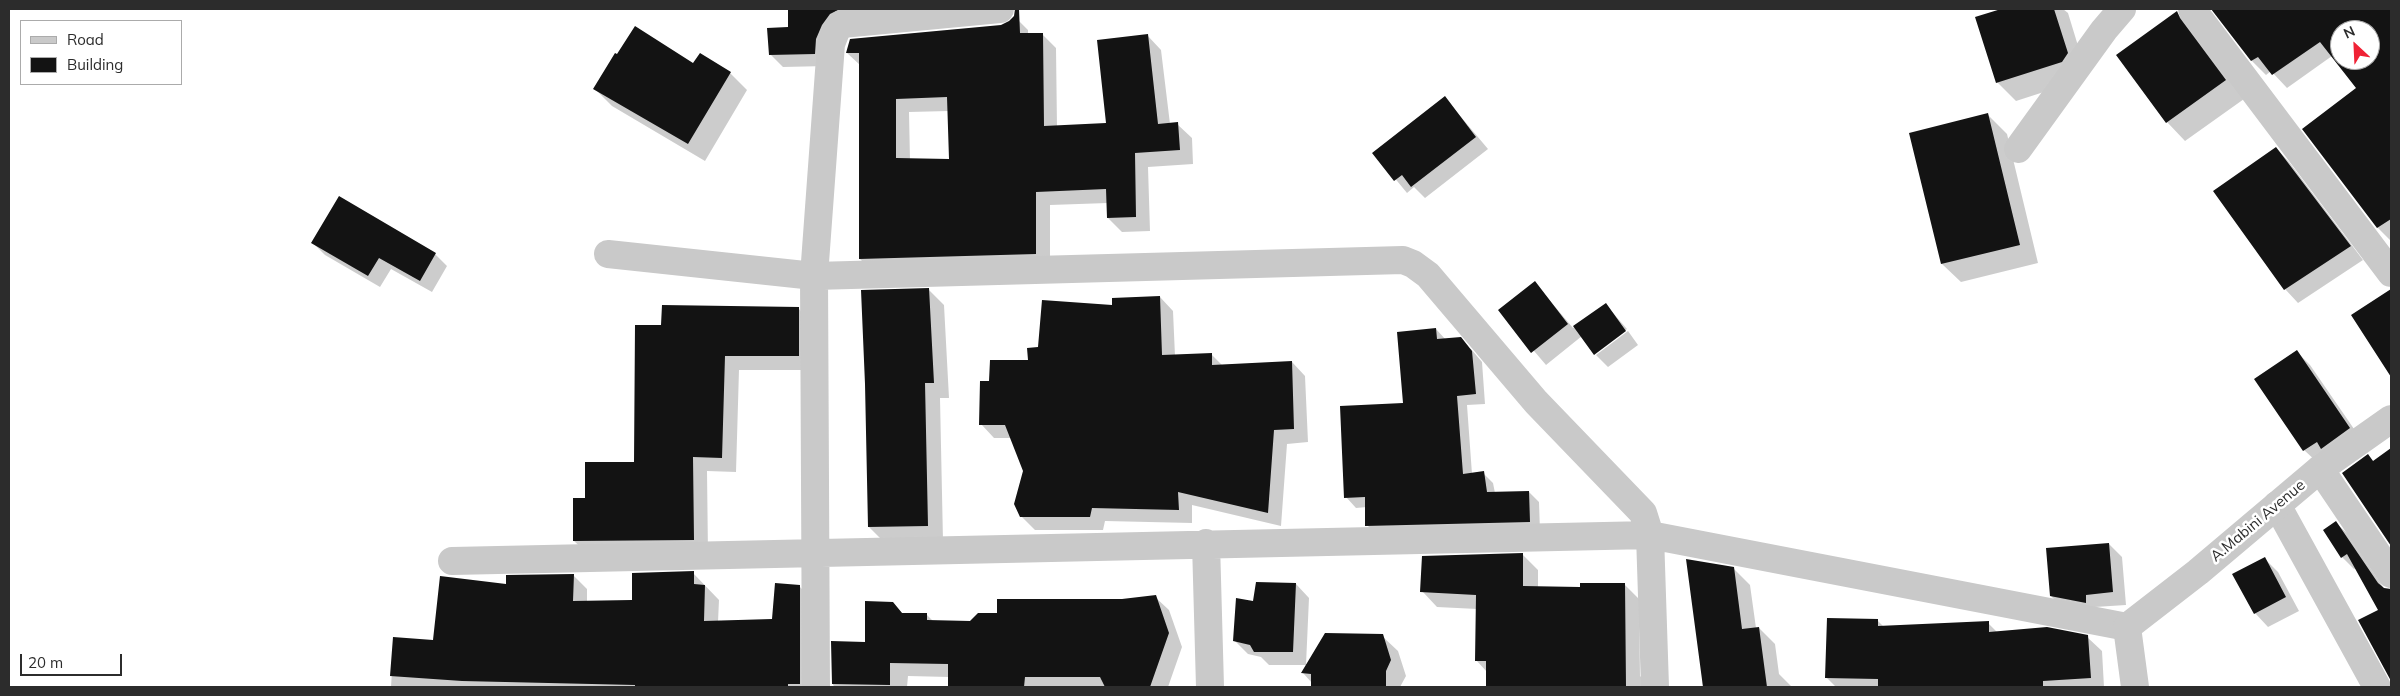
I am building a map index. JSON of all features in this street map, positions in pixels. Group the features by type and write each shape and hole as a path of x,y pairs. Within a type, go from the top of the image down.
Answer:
{"street":[{"path":"816,687 814,276 831,44 836,31 842,24 851,22 1000,9"},
{"path":"2018,149 2104,30 2122,9"},
{"path":"2192,9 2391,273"},
{"path":"608,254 814,276 1403,260 1413,264 1428,275 1536,402 1642,513 1650,535 1655,687"},
{"name":"A.Mabini Avenue","path":"2127,627 2198,572 2320,469 2391,419"},
{"path":"2320,469 2391,574"},
{"path":"2277,505 2377,687"},
{"path":"452,561 1206,543 1650,535 2127,627 2135,687"},
{"path":"1206,543 1210,687"}],"building":[{"path":"788,9 840,9 830,14 822,25 816,39 815,54 769,55 767,28 788,27"},
{"path":"1015,9 1019,9 1020,33 1043,33 1044,126 1106,123 1097,40 1148,34 1158,124 1178,122 1180,150 1135,153 1136,217 1107,218 1106,189 1036,192 1036,254 859,259 859,53 846,53 850,39 1001,25 1014,16","holes":["947,97 949,159 896,158 896,99"]},
{"path":"2001,9 2054,9 2068,53 2062,62 1996,83 1975,17"},
{"path":"2211,9 2391,9 2391,219 2377,228 2302,129 2356,88 2342,70 2380,70 2380,20 2330,20 2330,55 2320,42 2272,75 2258,57 2251,61"},
{"path":"2177,11 2180,18 2226,80 2166,123 2116,55"},
{"path":"635,26 693,63 700,53 731,72 688,144 593,89 615,53 617,54"},
{"path":"1445,96 1476,137 1411,187 1402,175 1394,181 1372,153"},
{"path":"1988,113 2020,245 1941,264 1909,133"},
{"path":"2276,147 2351,246 2284,290 2213,191"},
{"path":"339,196 436,253 420,281 379,258 368,276 311,243"},
{"path":"1535,281 1568,324 1531,353 1498,310"},
{"path":"929,288 934,383 925,383 928,526 868,527 861,290"},
{"path":"2391,289 2391,377 2351,315"},
{"path":"1160,296 1162,355 1212,353 1212,365 1292,361 1294,429 1274,430 1268,513 1178,492 1179,510 1092,508 1090,517 1020,517 1014,504 1023,471 1005,425 979,425 980,381 989,381 990,360 1028,360 1027,348 1038,347 1042,300 1112,305 1112,298"},
{"path":"1606,303 1626,331 1594,355 1573,326"},
{"path":"662,305 799,307 799,356 725,356 722,458 693,457 694,540 573,541 573,498 585,498 585,462 634,462 635,325 661,325"},
{"path":"1436,328 1437,339 1461,337 1472,351 1476,394 1457,396 1463,474 1484,471 1487,492 1529,491 1530,522 1365,526 1365,497 1344,498 1340,406 1403,403 1397,332"},
{"path":"2297,350 2350,428 2321,449 2317,442 2303,451 2254,379"},
{"path":"2391,448 2391,546 2342,473 2368,454 2373,461"},
{"path":"2336,521 2378,583 2384,588 2391,589 2391,681 2358,620 2378,610 2347,554 2341,558 2323,530"},
{"path":"2109,543 2113,592 2086,595 2086,603 2050,596 2046,548"},
{"path":"1523,553 1523,586 1580,587 1580,583 1625,583 1626,687 1486,687 1486,661 1475,661 1476,595 1420,592 1422,556"},
{"path":"2265,557 2286,597 2254,614 2232,574"},
{"path":"1686,559 1734,567 1742,629 1759,627 1767,687 1703,687"},
{"path":"694,571 694,584 705,585 704,621 772,619 775,583 800,585 800,684 788,684 788,687 635,687 635,685 462,681 390,676 393,637 433,640 440,576 506,584 506,575 574,574 573,601 632,600 632,573"},
{"path":"1256,582 1296,583 1293,652 1254,652 1250,645 1233,641 1236,598 1253,601"},
{"path":"1156,595 1169,633 1150,687 1105,687 1100,677 1025,677 1024,687 948,687 948,664 890,663 890,685 832,684 831,641 865,642 865,601 893,602 902,613 927,613 927,620 970,621 978,613 997,613 997,599 1122,599"},
{"path":"1827,618 1878,619 1878,626 1989,621 1989,632 2047,627 2088,635 2091,678 2043,681 2043,687 1878,687 1878,679 1825,678"},
{"path":"1325,633 1383,634 1391,660 1386,671 1386,687 1311,687 1311,674 1301,673"}]}
